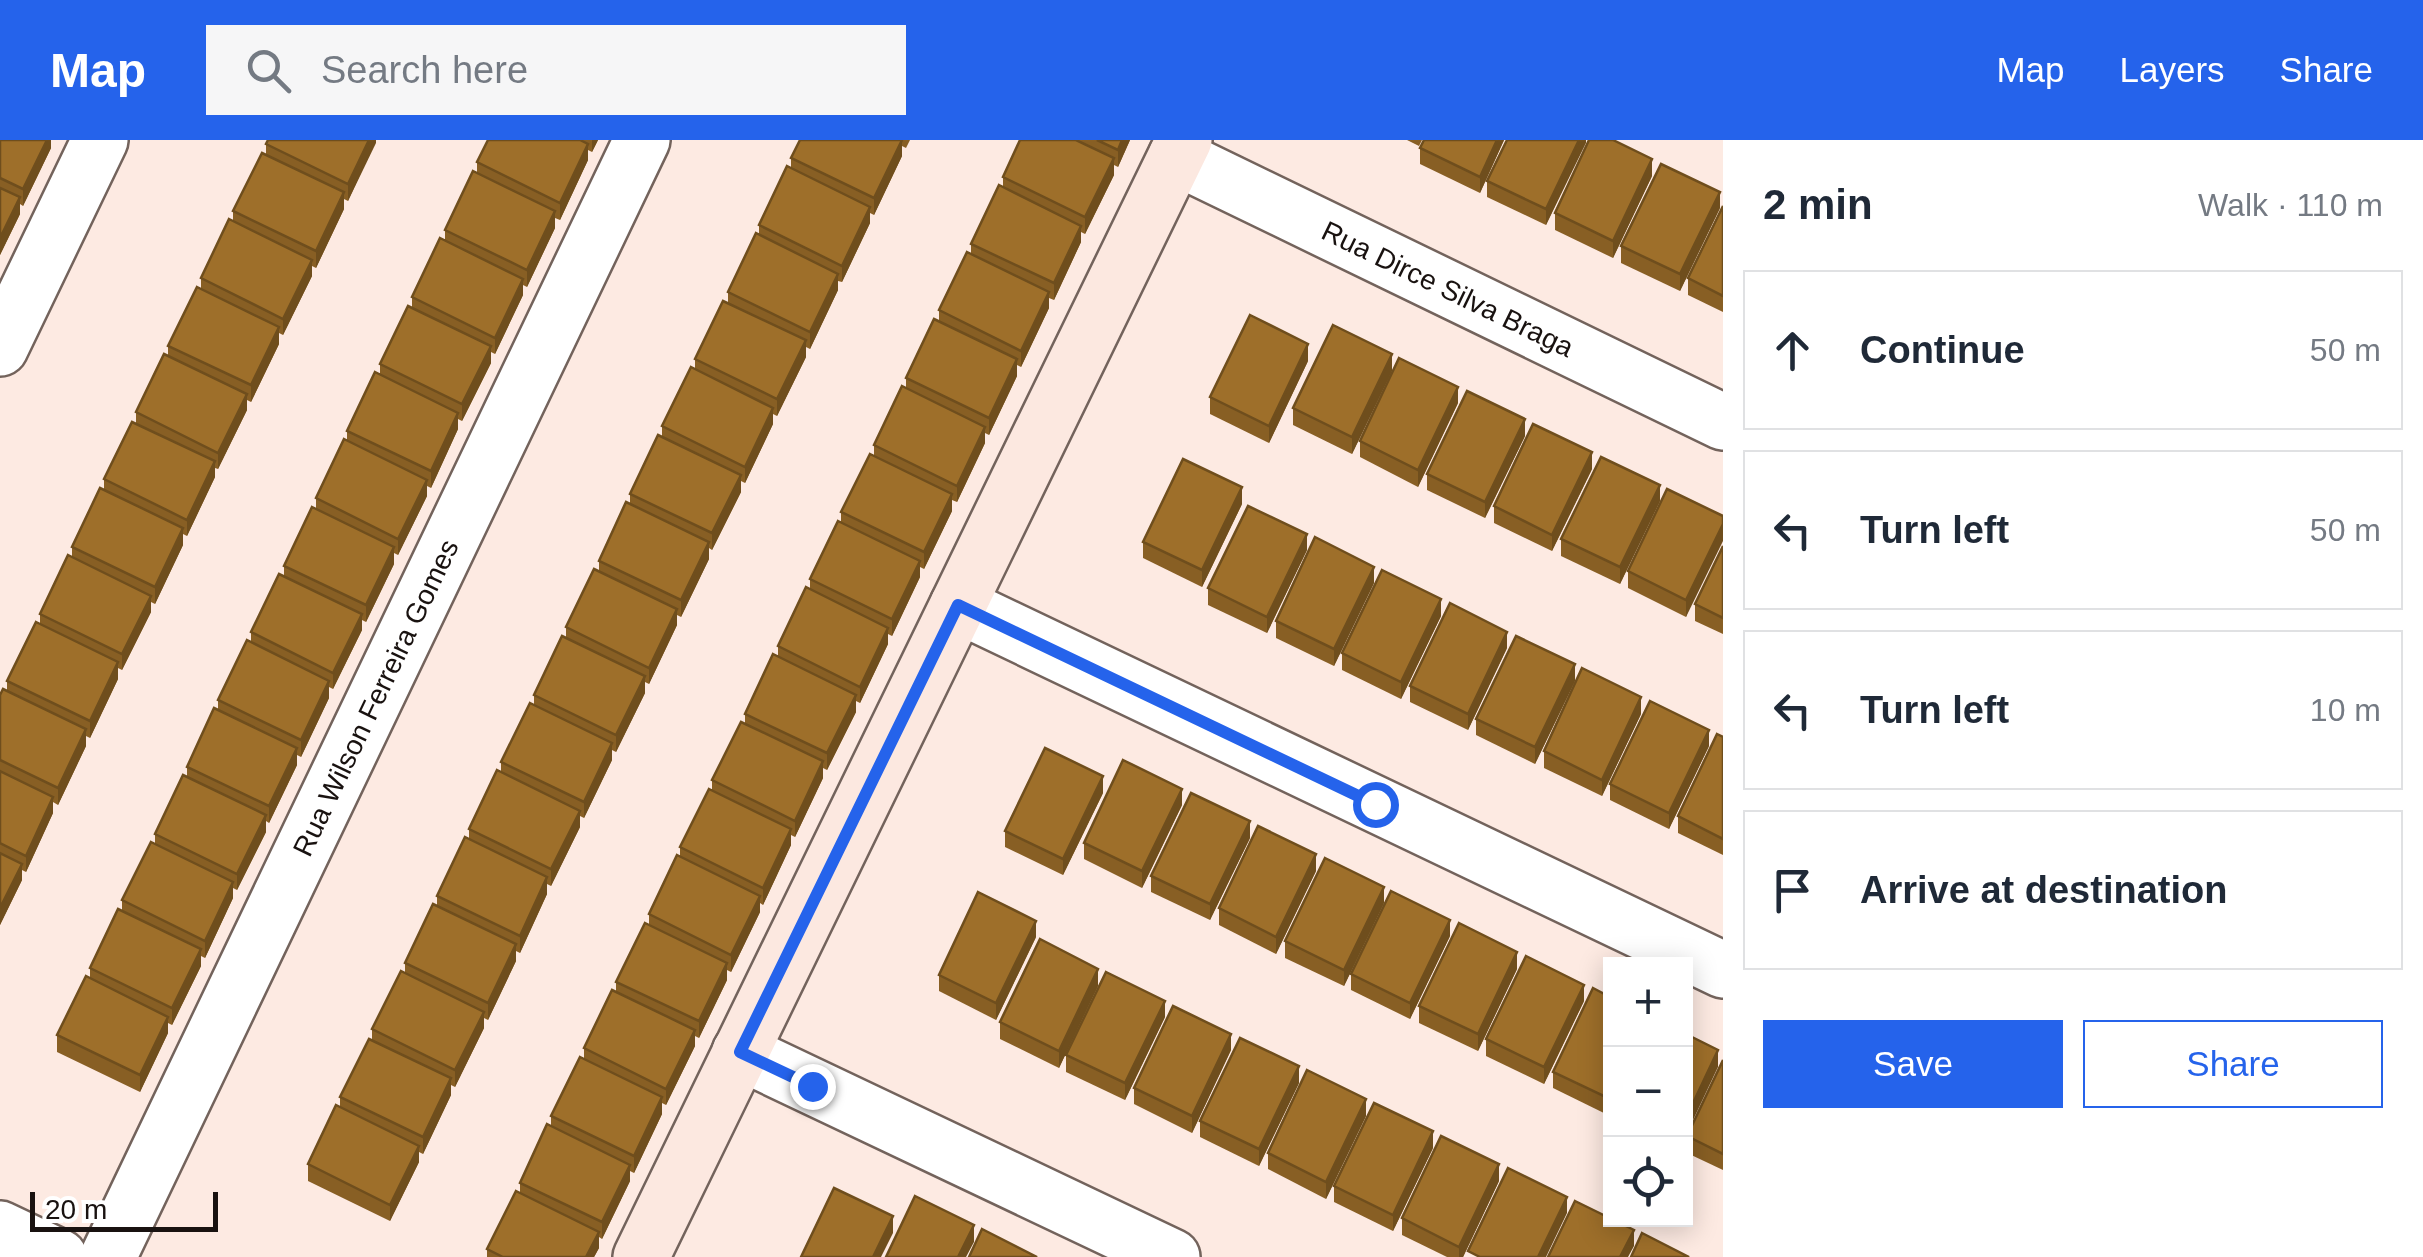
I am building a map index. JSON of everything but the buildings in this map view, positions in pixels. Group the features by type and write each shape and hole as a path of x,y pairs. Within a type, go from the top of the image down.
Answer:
{"street":[{"path":"0,348 100,140"},
{"name":"Rua Wilson Ferreira Gomes","path":"108,1257 642,140"},
{"path":"641,1257 1180,148"},
{"name":"Rua Dirce Silva Braga","path":"1180,148 1723,422"},
{"path":"958,605 1723,970"},
{"path":"740,1052 1172,1257"},
{"path":"0,1228 59,1257"}],"route":[{"path":"812,1086 740,1052 958,605 1375,804"}]}
